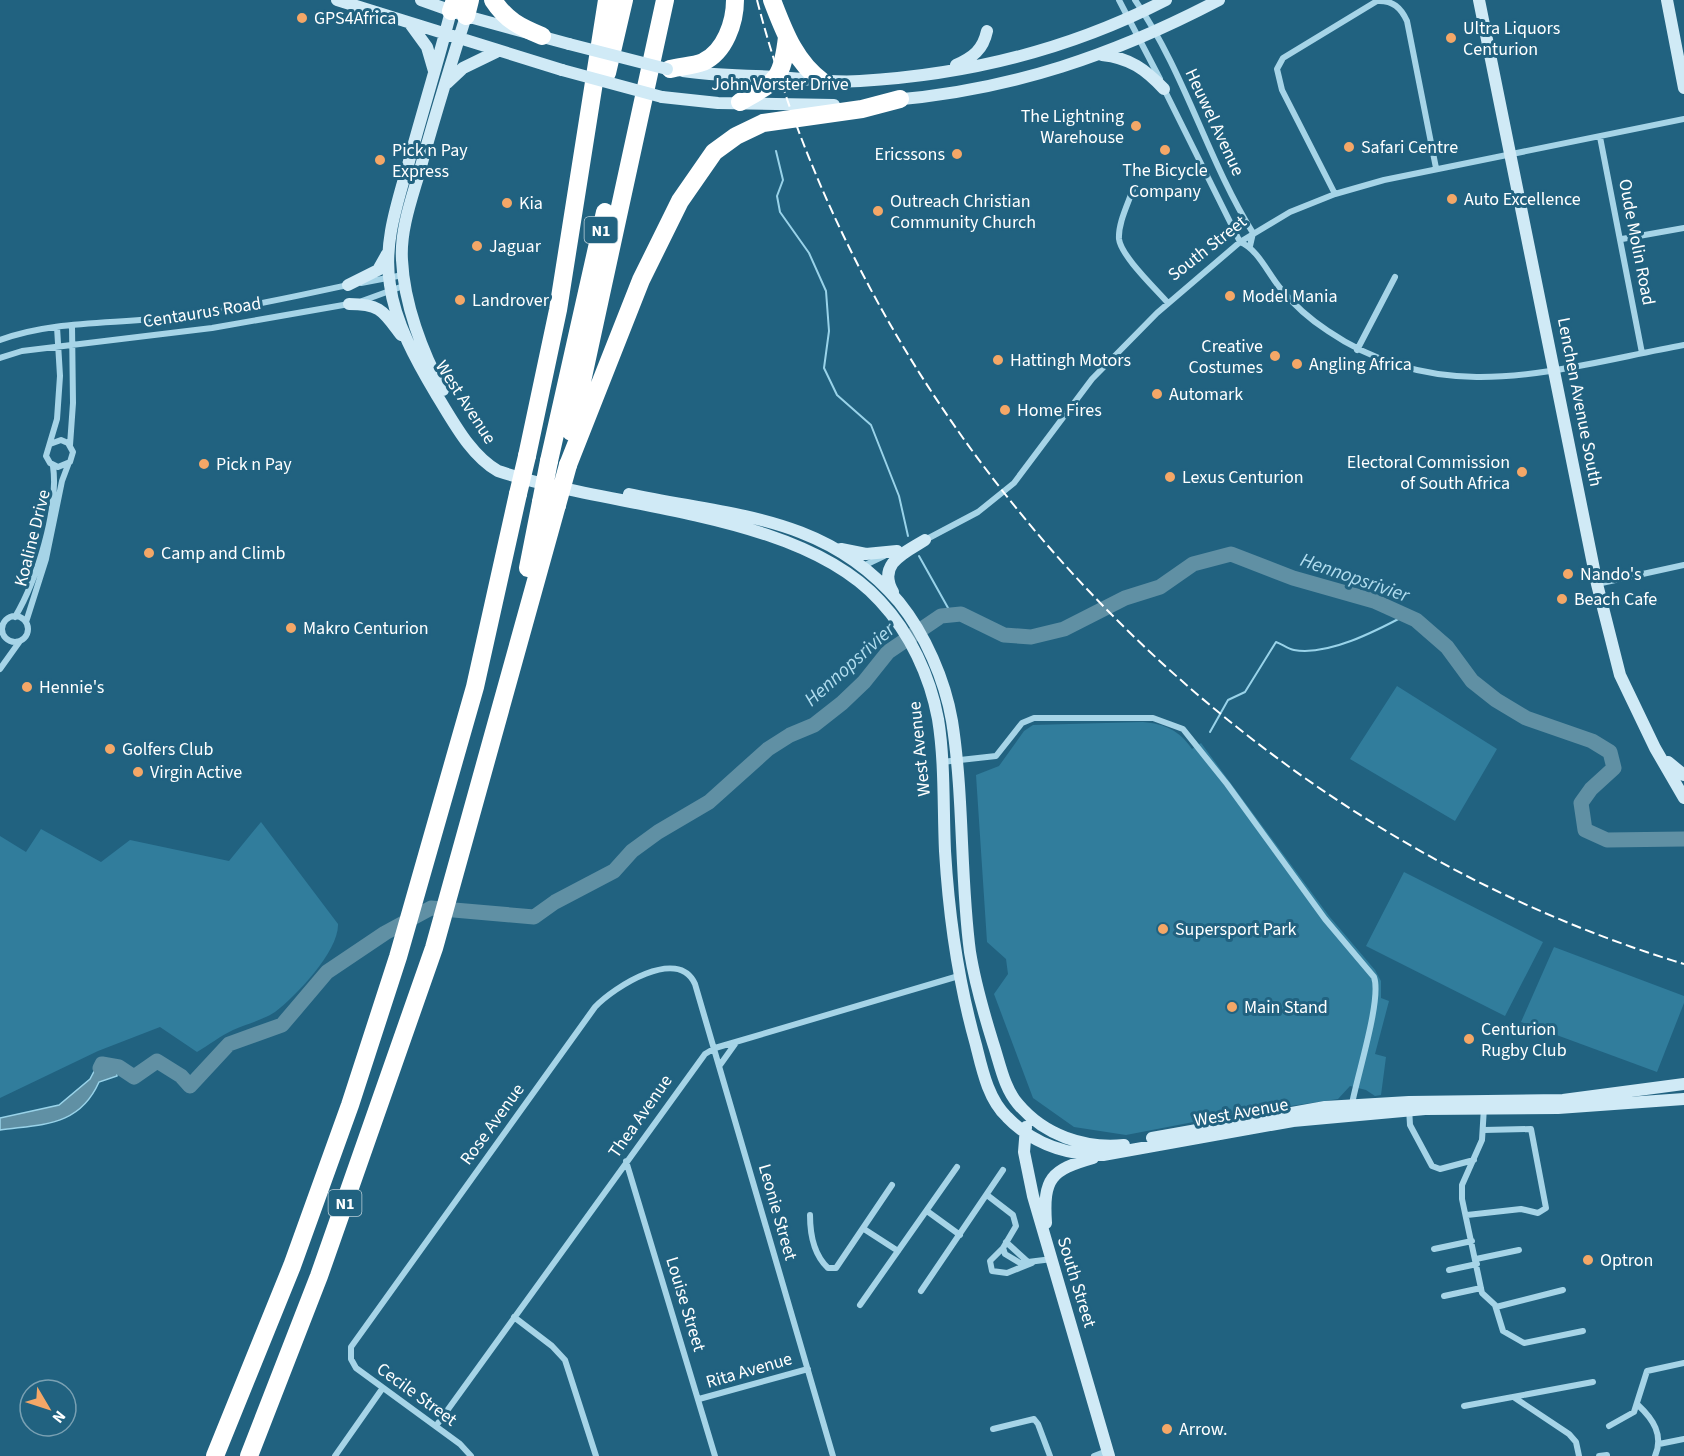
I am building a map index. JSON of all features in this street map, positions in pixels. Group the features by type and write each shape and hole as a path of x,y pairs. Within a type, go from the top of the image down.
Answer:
{"highway":[{"path":"493,0 506,17 516,25 542,36"},
{"path":"572,227 607,0"},
{"name":"N1","path":"215,1456 292,1266 350,1105 398,957 475,687 527,456 572,227 624,0"},
{"name":"N1","path":"249,1456 319,1276 434,948 504,691 549,503 549,460 653,0"},
{"path":"568,464 569,446 587,352 665,0"},
{"path":"669,69 704,61 714,53 732,25 735,0"},
{"path":"772,0 787,37 807,69 823,82"},
{"path":"740,102 778,77 784,61 787,37"},
{"path":"549,503 568,464 641,280 680,201 714,153 736,136 763,123 862,109 900,99"}],"street":[{"name":"John Vorster Drive","path":"337,0 496,52 662,97 685,101 820,106 978,90 1042,75 1141,39 1219,0"},
{"name":"John Vorster Drive","path":"421,0 460,7 542,36 669,69 712,75 778,77 823,82 861,81 1003,62 1043,51 1128,18 1166,0"},
{"name":"Heuwel Avenue","path":"1119,0 1141,39 1240,242"},
{"name":"Heuwel Avenue","path":"1136,0 1157,32 1237,205 1253,233"},
{"name":"Lenchen Avenue South","path":"1479,0 1597,584 1620,675 1655,748 1684,798"},
{"path":"1666,0 1684,88"},
{"path":"1335,194 1282,90 1277,69 1283,58 1377,1 1389,2 1399,8 1407,21 1436,168"},
{"name":"West Avenue","path":"460,7 445,35 394,213 389,250 389,278 391,291 415,352 431,384 470,446 481,459 498,471 774,537 821,557 900,611"},
{"name":"West Avenue","path":"460,7 459,39 406,222 402,257 405,280 422,342 437,379 475,442 500,464 617,492 771,522 800,530 831,546 861,567 900,611 946,695 956,761 967,918 974,972 1005,1081 1013,1098 1030,1116 1068,1139 1106,1146 1127,1144 1285,1113 1352,1104 1484,1105 1684,1099"},
{"path":"411,25 427,47 434,75"},
{"path":"947,69 977,53 984,44 987,31"},
{"path":"445,86 463,68 496,52"},
{"path":"1100,55 1117,56 1139,65 1164,89"},
{"name":"South Street","path":"847,573 925,540 978,512 1014,483 1092,379 1168,303 1240,242 1290,212 1335,194 1436,168 1684,119"},
{"name":"Oude Molin Road","path":"1600,137 1622,239 1642,353"},
{"path":"1133,189 1122,221 1120,242 1127,254 1168,303"},
{"path":"1622,239 1684,228"},
{"path":"1250,246 1253,233"},
{"path":"1240,242 1250,246 1266,271 1298,307 1326,331 1357,350 1386,363 1435,376 1489,379 1555,371 1684,345"},
{"path":"348,285 378,270 389,250"},
{"path":"1357,350 1395,277"},
{"name":"Centaurus Road","path":"0,340 57,327 166,318 389,278 405,280"},
{"name":"Centaurus Road","path":"0,358 22,351 212,327 349,304 391,291 405,280"},
{"path":"349,304 368,304 385,312 415,352"},
{"path":"57,327 60,376 57,419 46,456 53,466 62,467 70,462 73,452 70,446 74,346 72,326"},
{"path":"50,444 61,440 70,446"},
{"name":"Koaline Drive","path":"26,622 46,560 62,481 70,462"},
{"name":"Koaline Drive","path":"15,617 24,603 39,559 50,512 53,466"},
{"path":"900,611 888,580 890,564 895,558 925,540"},
{"path":"831,546 866,554 897,551"},
{"path":"1597,584 1684,565"},
{"path":"0,644 5,622 15,617 26,622 27,634 0,669"},
{"path":"3,633 12,642 21,641"},
{"name":"West Avenue","path":"928,664 938,720 948,900 958,976 988,1086 1006,1117 1024,1131 1062,1151 1103,1155 1284,1122 1409,1106"},
{"path":"942,762 996,756 1022,723 1034,718 1153,718 1183,729 1227,784 1325,920 1374,977 1377,988 1375,1006 1352,1104"},
{"path":"1655,748 1677,772 1684,775"},
{"name":"Rose Avenue","path":"350,1353 362,1332 595,1007 611,992 630,980 677,968 684,969 692,978"},
{"name":"Thea Avenue","path":"436,1426 690,1071 705,1054 715,1048 974,972"},
{"name":"Leonie Street","path":"692,978 715,1048 833,1456"},
{"path":"720,1065 738,1041"},
{"name":"West Avenue","path":"1484,1105 1563,1100 1684,1084"},
{"path":"1484,1105 1484,1130 1461,1191 1484,1296 1496,1307 1503,1331 1521,1343 1583,1331"},
{"path":"1409,1106 1410,1125 1432,1166 1440,1169 1474,1160"},
{"name":"South Street","path":"1030,1116 1024,1131 1027,1169 1047,1245 1109,1453"},
{"path":"1467,1215 1521,1209 1538,1213 1546,1208 1531,1129 1484,1130"},
{"path":"1047,1245 1044,1196 1050,1180 1069,1165 1103,1155"},
{"name":"Louise Street","path":"626,1161 715,1456"},
{"path":"860,1305 957,1167"},
{"path":"921,1291 1004,1170"},
{"path":"810,1215 814,1248 825,1266 836,1268 892,1185"},
{"path":"987,1195 1013,1213 1015,1229 1005,1245 990,1261 989,1267 996,1273 1007,1274 1031,1262 1052,1259"},
{"path":"927,1211 960,1235"},
{"path":"864,1229 898,1251"},
{"path":"1434,1249 1472,1241"},
{"path":"1005,1245 1031,1262"},
{"path":"1449,1270 1519,1250"},
{"path":"1444,1296 1481,1288"},
{"path":"1496,1307 1563,1290"},
{"path":"514,1317 552,1346 565,1360 596,1456"},
{"name":"Cecile Street","path":"350,1353 353,1365 382,1389 436,1426 471,1456"},
{"path":"1609,1426 1627,1418 1638,1405 1647,1371 1684,1363"},
{"name":"Rita Avenue","path":"699,1399 808,1369"},
{"path":"1464,1406 1593,1382"},
{"path":"335,1456 382,1389"},
{"path":"1515,1397 1569,1434 1576,1442 1579,1456"},
{"path":"1638,1405 1655,1426 1659,1444 1655,1456"},
{"path":"993,1429 1034,1419 1050,1456"},
{"path":"1659,1444 1684,1439"},
{"path":"1094,1456 1109,1453"},
{"path":"1599,1456 1607,1455"}],"shaded area":[{"path":"1397,686 1497,749 1455,821 1350,759"},
{"name":"Supersport Park","path":"1143,722 1171,729 1192,749 1201,743 1329,916 1375,970 1381,981 1381,998 1389,1001 1375,1054 1386,1057 1381,1095 1375,1096 1366,1090 1350,1086 1338,1099 1229,1115 1223,1112 1209,1119 1126,1135 1074,1127 1033,1098 994,994 1008,974 1006,959 987,942 976,775 999,766 1024,731 1033,725"},
{"path":"261,822 338,924 332,947 315,972 294,995 275,1012 228,1032 197,1052 160,1027 98,1051 0,1098 0,836 26,852 41,829 101,862 130,840 229,861"},
{"path":"1404,872 1543,942 1505,1016 1366,946"},
{"path":"1554,947 1684,996 1684,1003 1657,1072 1521,1022"},
{"path":"100,1060 117,1064 117,1076 99,1082 91,1097 81,1108 58,1121 0,1130 0,1118 59,1105 90,1079"}],"waterway":[{"path":"776,151 783,180 777,196 780,212 809,253 826,291 829,331 824,368 837,395 871,425 899,496 908,536"},
{"name":"Hennopsrivier","path":"100,1068 102,1064 119,1067 134,1077 157,1061 181,1076 190,1086 229,1044 282,1025 327,972 385,933 431,908 534,917 555,902 614,871 632,851 658,832 709,802 768,749 790,735 814,725 864,682 888,652 941,616 961,614 1004,635 1031,637 1064,629 1125,598 1160,587 1193,564 1231,554 1293,578 1374,601 1416,620 1447,647 1472,681 1496,700 1526,718 1592,741 1610,752 1614,768 1591,789 1581,803 1585,830 1607,840 1684,839"},
{"path":"919,556 952,615"},
{"path":"1210,732 1228,700 1245,692 1276,642 1294,650 1322,649 1351,641 1406,615"}],"railway":[{"path":"757,0 812,165 888,321 984,467 1098,600 1226,718 1368,820 1521,903 1684,964"}],"place":[{"name":"GPS4Africa","path":"302,18"},
{"name":"Ultra Liquors Centurion","path":"1451,38"},
{"name":"The Lightning Warehouse","path":"1136,126"},
{"name":"Safari Centre","path":"1349,147"},
{"name":"The Bicycle Company","path":"1165,150"},
{"name":"Ericssons","path":"957,154"},
{"name":"Pick n Pay Express","path":"380,160"},
{"name":"Auto Excellence","path":"1452,199"},
{"name":"Kia","path":"507,203"},
{"name":"Outreach Christian Community Church","path":"878,211"},
{"name":"Jaguar","path":"477,246"},
{"name":"Model Mania","path":"1230,296"},
{"name":"Landrover","path":"460,300"},
{"name":"Creative Costumes","path":"1275,356"},
{"name":"Hattingh Motors","path":"998,360"},
{"name":"Angling Africa","path":"1297,364"},
{"name":"Automark","path":"1157,394"},
{"name":"Home Fires","path":"1005,410"},
{"name":"Pick n Pay","path":"204,464"},
{"name":"Electoral Commission of South Africa","path":"1522,472"},
{"name":"Lexus Centurion","path":"1170,477"},
{"name":"Camp and Climb","path":"149,553"},
{"name":"Nando's","path":"1568,574"},
{"name":"Beach Cafe","path":"1562,599"},
{"name":"Makro Centurion","path":"291,628"},
{"name":"Hennie's","path":"27,687"},
{"name":"Golfers Club","path":"110,749"},
{"name":"Virgin Active","path":"138,772"},
{"name":"Supersport Park","path":"1163,929"},
{"name":"Main Stand","path":"1232,1007"},
{"name":"Centurion Rugby Club","path":"1469,1039"},
{"name":"Optron","path":"1588,1260"},
{"name":"Arrow.","path":"1167,1429"}]}
